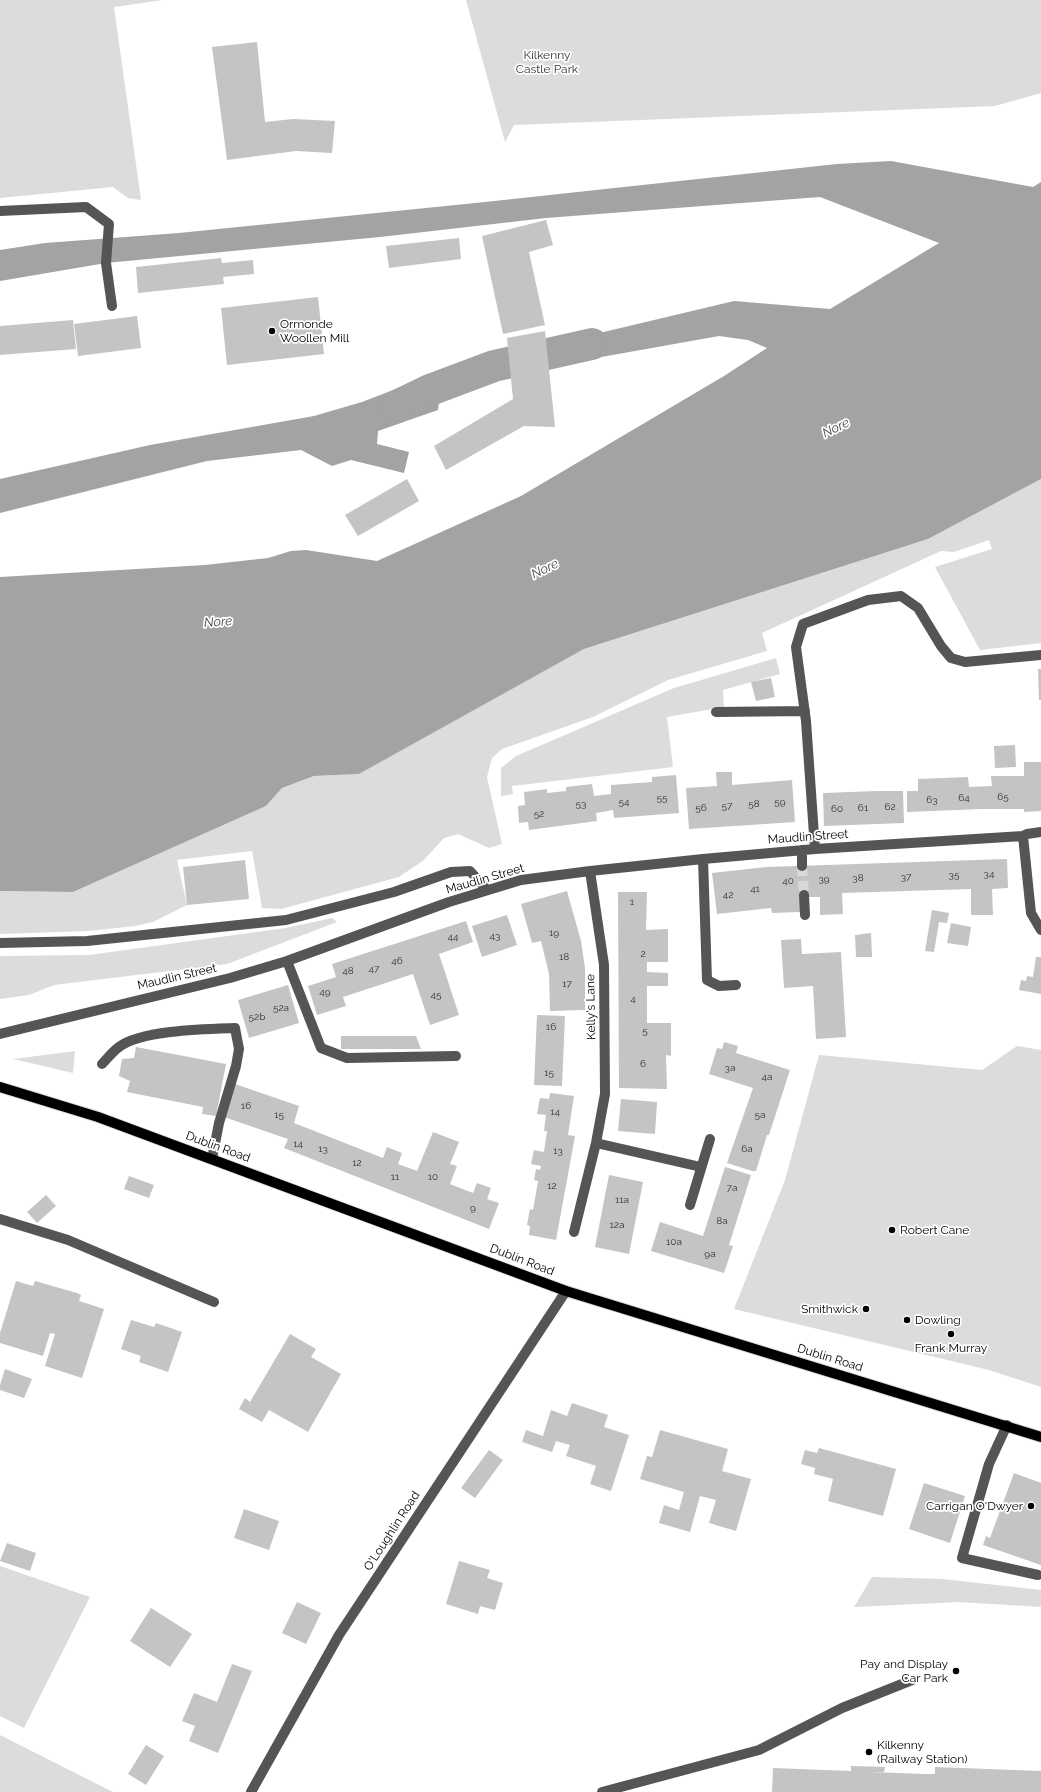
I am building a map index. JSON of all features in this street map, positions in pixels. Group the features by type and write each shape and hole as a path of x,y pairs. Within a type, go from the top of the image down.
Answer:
{"main road":[{"name":"Dublin Road","path":"0,1087 98,1117 566,1291 1007,1425 1041,1437"}],"street":[{"path":"0,210 86,207 108,224 106,238 106,263 112,306"},
{"path":"815,849 805,711 796,647 803,624 868,600 901,596 918,608 941,646 951,658 965,662 1041,655"},
{"path":"716,712 805,711"},
{"name":"Maudlin Street","path":"0,1034 230,978 287,961 487,890 521,880 703,858 815,849 1023,836 1041,832"},
{"path":"1023,836 1031,913 1041,930"},
{"path":"802,850 802,866"},
{"path":"703,858 707,980 719,986 736,985"},
{"path":"0,942 87,941 286,920 394,892 451,872 470,871 487,890"},
{"name":"Kelly's Lane","path":"574,1232 596,1143 605,1094 604,965 590,871"},
{"path":"804,895 805,915"},
{"path":"287,961 321,1048 347,1058 456,1056"},
{"path":"102,1064 119,1046 132,1040 175,1031 235,1028 239,1049 236,1066 219,1123 212,1159"},
{"path":"690,1205 710,1138"},
{"path":"596,1143 701,1167"},
{"path":"0,1219 68,1240 214,1302"},
{"name":"O'Loughlin Road","path":"251,1792 338,1635 566,1291"},
{"path":"1007,1425 989,1464 962,1558 1038,1575"},
{"path":"602,1792 759,1750 842,1708 912,1680"}],"green space":[{"path":"0,0 163,0 114,7 141,200 128,198 113,187 0,198"},
{"name":"Kilkenny Castle Park","path":"466,0 1041,0 1041,93 995,106 514,125 505,142"},
{"path":"1041,479 1041,643 980,650 935,567 992,549 989,540 954,552 941,551 762,633 767,651 668,680 593,717 502,749 492,758 487,777 502,844 489,848 458,834 444,838 424,860 399,877 281,909 262,908 252,851 177,860 187,905 153,922 135,926 88,931 0,934 0,891 73,892 266,806 282,788 314,776 359,774 584,649 928,539"},
{"path":"776,658 780,674 723,690 724,707 667,717 673,767 512,786 513,794 501,796 501,768 516,756 674,688"},
{"path":"332,918 337,922 227,964 54,985 29,995 0,999 0,956 89,955 286,928"},
{"path":"1017,1046 1041,1050 1041,1387 989,1370 734,1309 785,1180 819,1055 982,1070"},
{"path":"75,1051 73,1073 13,1059"},
{"path":"0,1566 90,1597 24,1728 0,1716"},
{"path":"872,1577 943,1579 1041,1590 1041,1607 959,1602 854,1607"},
{"path":"0,1735 113,1792 0,1792"}],"water":[{"name":"Nore","path":"891,161 1033,187 1041,182 1041,479 928,539 584,649 359,774 314,776 282,788 266,806 73,892 0,891 0,577 205,565 268,558 291,551 306,550 377,561 521,496 724,376 767,348 748,340 719,336 551,366 549,345 734,301 830,309 939,243 820,197 546,218 380,237 106,263 0,281 0,250 45,243 179,233 837,164"},
{"path":"424,378 436,392 439,405 438,410 378,431 377,444 409,452 404,473 351,460 332,466 301,450 207,461 0,513 0,479 150,445 314,416 362,402"}],"building":[{"path":"257,42 265,122 293,119 335,121 332,153 296,151 227,160 212,47"},
{"path":"546,220 553,245 529,252 545,325 503,334 482,236"},
{"path":"459,238 461,259 389,268 386,246"},
{"path":"221,258 222,263 253,260 254,274 223,277 224,284 138,293 136,267"},
{"name":"Ormonde Woollen Mill","path":"318,297 324,354 227,365 221,308"},
{"path":"137,316 141,348 78,356 74,324"},
{"path":"73,320 76,349 0,355 0,326"},
{"path":"545,331 555,427 524,426 446,470 434,446 513,399 507,338"},
{"path":"407,479 419,501 358,536 345,515"},
{"path":"1038,669 1041,669 1041,700 1039,700"},
{"path":"771,678 775,697 756,701 751,682"},
{"path":"1015,745 1016,767 995,768 994,746"},
{"path":"1024,762 1041,762 1041,811 1024,812 1024,809 982,809 907,812 907,791 918,791 918,779 968,777 969,787 992,786 991,776 1024,776"},
{"path":"716,772 732,772 732,785 792,780 795,822 689,829 686,788 717,786"},
{"path":"676,775 679,813 614,818 613,810 596,813 597,821 529,830 528,822 519,823 518,806 525,805 524,792 547,789 547,793 566,791 566,787 592,784 594,796 611,794 611,785 652,782 652,777"},
{"path":"903,791 904,823 824,826 823,793"},
{"path":"1007,859 1008,888 992,889 993,915 971,915 971,889 842,893 843,914 820,915 820,897 808,897 800,912 772,913 771,908 717,914 712,873 766,867"},
{"path":"245,860 249,899 187,905 183,867"},
{"path":"567,891 581,941 585,968 585,1010 550,1011 549,974 541,941 532,943 521,904"},
{"path":"618,892 647,892 646,930 668,929 668,962 647,962 647,972 668,973 668,986 647,986 647,1023 671,1023 671,1056 666,1055 667,1089 619,1088"},
{"path":"932,910 949,913 947,923 939,922 934,952 925,951"},
{"path":"507,915 517,945 482,957 472,926"},
{"path":"466,921 473,942 439,954 459,1015 430,1025 413,974 343,997 346,1006 317,1015 308,986 336,977 332,964"},
{"path":"951,923 971,927 968,946 947,943"},
{"path":"871,933 872,957 856,957 855,935"},
{"path":"801,939 802,954 841,952 846,1037 816,1039 813,986 784,988 781,940"},
{"path":"1036,957 1041,957 1041,994 1019,990 1021,980 1026,981 1027,976 1033,977"},
{"path":"288,985 299,1023 249,1038 238,1000"},
{"path":"537,1015 565,1016 562,1086 534,1085"},
{"path":"341,1036 416,1036 421,1049 341,1049"},
{"path":"724,1042 738,1046 736,1053 790,1070 756,1171 727,1163 753,1088 709,1074 717,1048 722,1049"},
{"path":"136,1047 226,1064 216,1116 202,1114 203,1107 127,1092 130,1081 119,1076 122,1059 134,1058"},
{"path":"235,1084 299,1106 294,1123 383,1158 387,1147 402,1153 398,1164 417,1171 433,1132 459,1142 450,1164 457,1166 450,1184 473,1193 477,1183 491,1188 487,1199 499,1203 489,1229 284,1148 288,1139 224,1117"},
{"path":"550,1093 574,1096 568,1135 575,1136 556,1240 529,1235 530,1226 527,1225 530,1209 533,1210 538,1181 534,1180 536,1169 540,1170 541,1166 531,1164 534,1150 544,1152 547,1131 544,1131 546,1115 537,1114 540,1098 549,1099"},
{"path":"621,1099 657,1102 655,1134 618,1131"},
{"path":"725,1167 751,1175 729,1245 733,1246 724,1273 651,1251 660,1222 703,1236"},
{"path":"609,1175 643,1182 629,1254 595,1247"},
{"path":"129,1176 154,1185 149,1198 124,1189"},
{"path":"46,1195 56,1206 37,1223 27,1212"},
{"path":"16,1281 33,1286 35,1281 77,1293 81,1295 79,1301 104,1309 82,1378 45,1366 55,1334 50,1333 43,1356 0,1343 0,1333"},
{"path":"131,1320 154,1327 156,1323 182,1332 168,1372 139,1362 141,1356 121,1349"},
{"path":"290,1334 316,1349 311,1357 341,1374 308,1432 269,1410 262,1422 239,1409 245,1398 250,1402"},
{"path":"5,1369 32,1379 24,1398 0,1390"},
{"path":"572,1403 608,1415 604,1427 629,1435 611,1491 590,1484 596,1466 566,1456 570,1445 556,1441 552,1452 522,1442 526,1430 543,1436 551,1410 567,1416"},
{"path":"660,1430 728,1449 722,1471 751,1479 736,1531 709,1523 716,1500 700,1496 690,1532 659,1523 664,1505 679,1510 684,1492 640,1479 647,1456 652,1457"},
{"path":"819,1448 896,1469 883,1516 828,1501 833,1479 814,1474 815,1468 801,1464 805,1450 817,1453"},
{"path":"489,1450 503,1460 475,1498 461,1488"},
{"path":"1014,1473 1041,1483 1041,1565 983,1545 986,1536 990,1538"},
{"path":"924,1483 965,1496 950,1543 909,1529"},
{"path":"244,1509 279,1521 269,1550 234,1538"},
{"path":"7,1543 36,1553 30,1571 0,1561"},
{"path":"459,1561 490,1570 487,1578 503,1583 495,1610 480,1606 478,1614 446,1604"},
{"path":"297,1602 321,1613 306,1644 282,1633"},
{"path":"151,1608 192,1634 170,1667 130,1641"},
{"path":"232,1664 252,1671 218,1753 189,1741 195,1726 182,1721 194,1693 217,1702"},
{"path":"146,1745 164,1756 146,1785 128,1774"},
{"path":"851,1766 885,1767 884,1772 871,1772 924,1774 935,1774 935,1767 1041,1771 1041,1792 772,1792 773,1768 851,1771"}],"waterway":[{"path":"395,407 430,390 494,366 592,344"}],"tunnel":[{"path":"802,866 804,895"}],"place":[{"name":"Ormonde Woollen Mill","path":"272,331"},
{"name":"Robert Cane","path":"892,1230"},
{"name":"Smithwick","path":"866,1309"},
{"name":"Dowling","path":"907,1320"},
{"name":"Frank Murray","path":"951,1334"},
{"name":"Carrigan O'Dwyer","path":"1031,1506"},
{"name":"Pay and Display Car Park","path":"956,1671"},
{"name":"Kilkenny (Railway Station)","path":"869,1752"}]}
